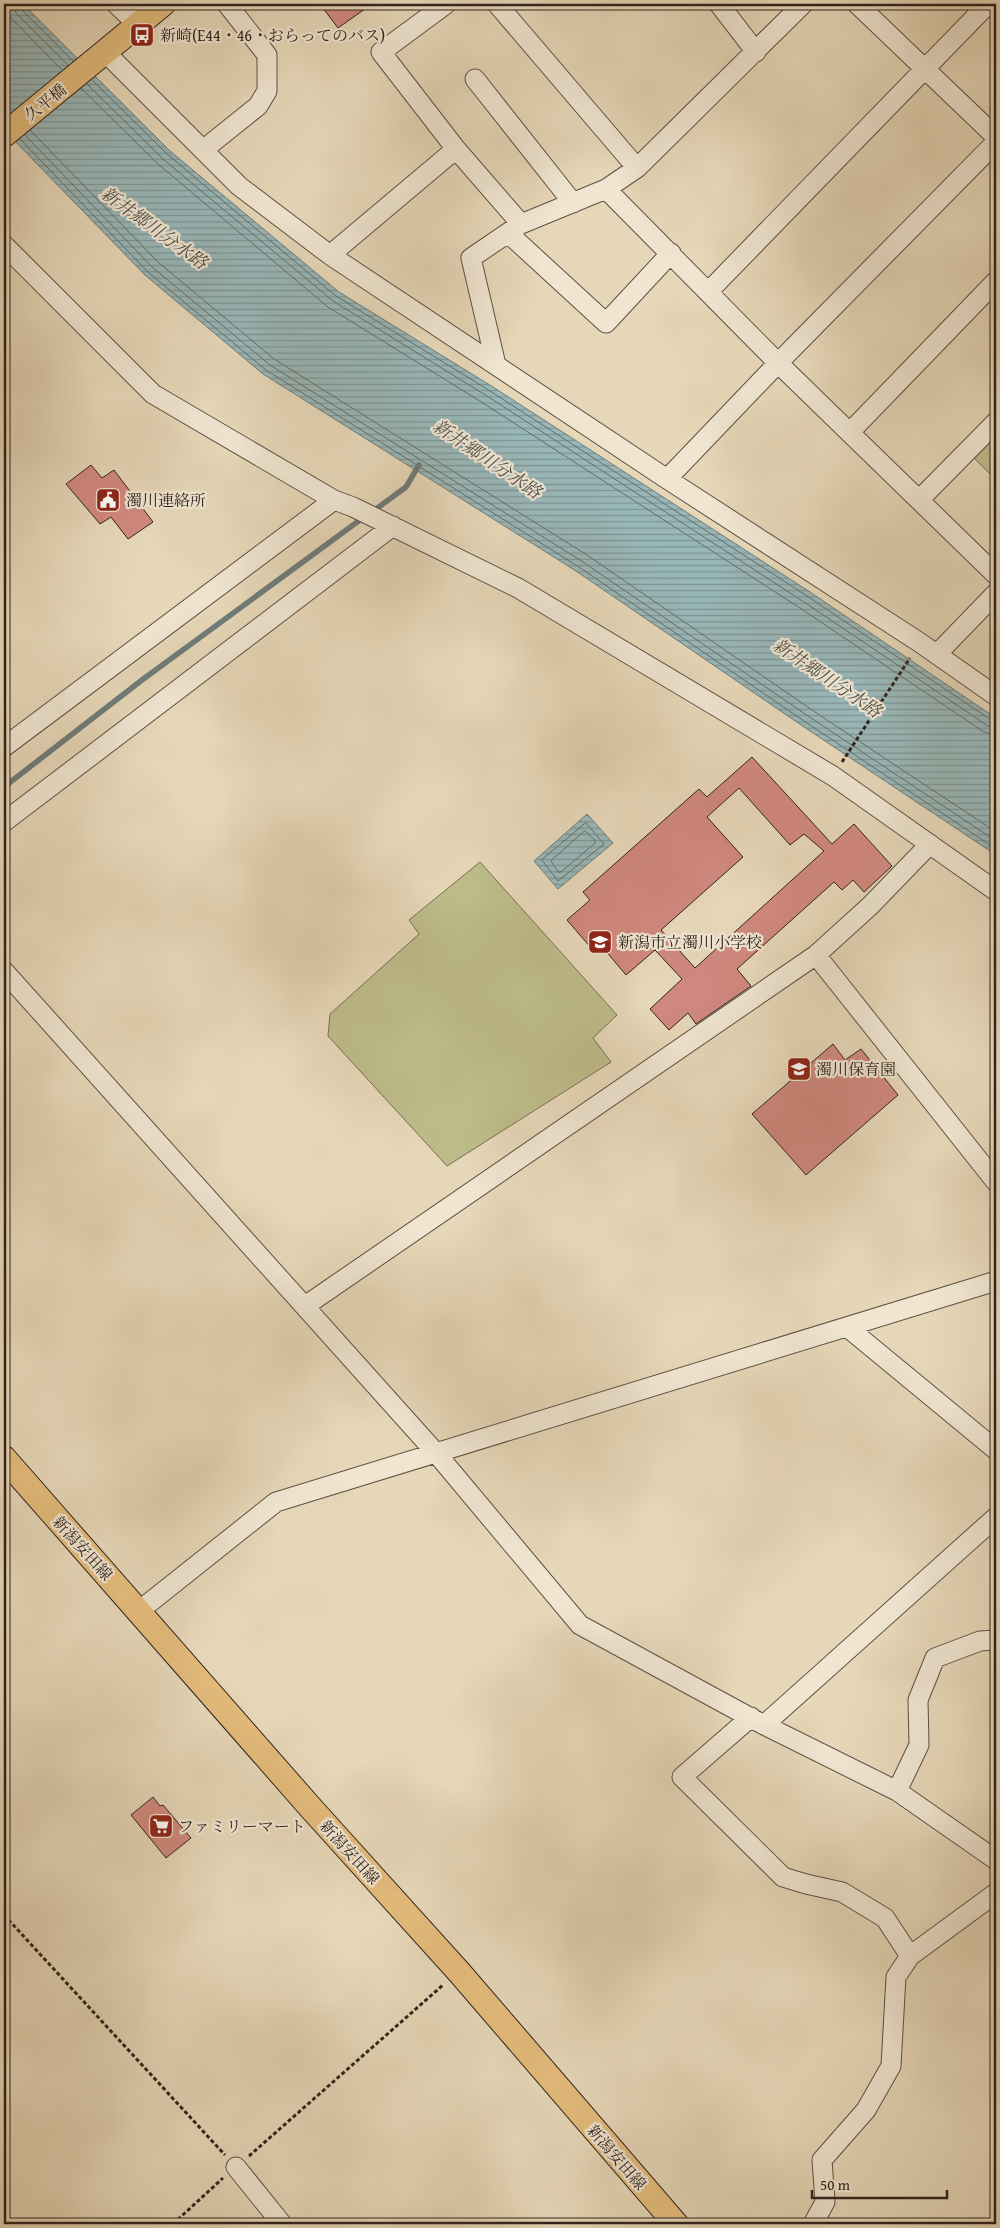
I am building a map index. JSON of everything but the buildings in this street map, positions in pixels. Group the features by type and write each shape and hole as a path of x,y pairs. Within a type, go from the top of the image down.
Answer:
{"main road":[{"name":"久平橋","path":"4,135 163,4"},
{"name":"新潟安田線","path":"4,1458 310,1808 459,1972 676,2224"}],"street":[{"path":"116,4 138,25"},
{"path":"202,150 258,106 267,92 267,55 227,4"},
{"path":"446,4 381,52 515,229 606,323 671,253"},
{"path":"497,4 637,168"},
{"path":"719,4 756,52"},
{"path":"496,365 471,258 515,229 606,190 637,168 803,4"},
{"path":"857,4 996,137"},
{"path":"709,291 988,4"},
{"path":"105,52 239,186 330,255 667,480 937,654 996,696"},
{"path":"475,79 573,203"},
{"path":"667,480 778,362 996,142"},
{"path":"330,255 456,149"},
{"path":"606,190 778,362 996,575"},
{"path":"4,246 153,394 334,500 392,526 518,588 833,776 996,891"},
{"path":"850,432 996,281"},
{"path":"919,500 996,422"},
{"path":"4,747 334,500"},
{"path":"4,822 392,526"},
{"path":"937,654 996,593"},
{"path":"305,1306 816,955 870,906 930,844"},
{"path":"816,955 996,1182"},
{"path":"4,971 436,1453 580,1625 757,1721 897,1792 996,1860"},
{"path":"139,1611 276,1502 996,1281"},
{"path":"847,1327 996,1450"},
{"path":"910,1956 885,1918 842,1892 783,1877 682,1777 757,1721 996,1517"},
{"path":"897,1792 919,1745 918,1700 935,1658 980,1641 996,1640"},
{"path":"812,2224 825,2202 822,2160 866,2110 891,2066 896,1977 910,1956 996,1893"},
{"path":"236,2167 282,2224"}],"path":[{"path":"847,755 906,664"},
{"path":"4,1915 236,2167"},
{"path":"174,2224 236,2167 459,1972"}],"shaded area":[{"path":"996,433 996,480 973,457"},
{"path":"480,862 617,1015 593,1038 611,1062 447,1166 328,1036 330,1014 419,934 409,920"}],"water":[{"name":"新井郷川分水路","path":"4,4 23,4 170,151 339,292 493,387 810,592 996,718 996,855 804,727 576,571 263,374 145,275 4,130"},
{"path":"587,814 613,843 558,889 534,861"}],"waterway":[{"path":"372,512 406,487 419,465"},
{"path":"4,787 142,680 364,517"}],"place":[{"name":"新崎(E44・46・おらってのバス)","path":"142,35"},
{"name":"濁川連絡所","path":"108,500"},
{"name":"新潟市立濁川小学校","path":"600,942"},
{"name":"濁川保育園","path":"799,1069"},
{"name":"ファミリーマート","path":"161,1826"}]}
